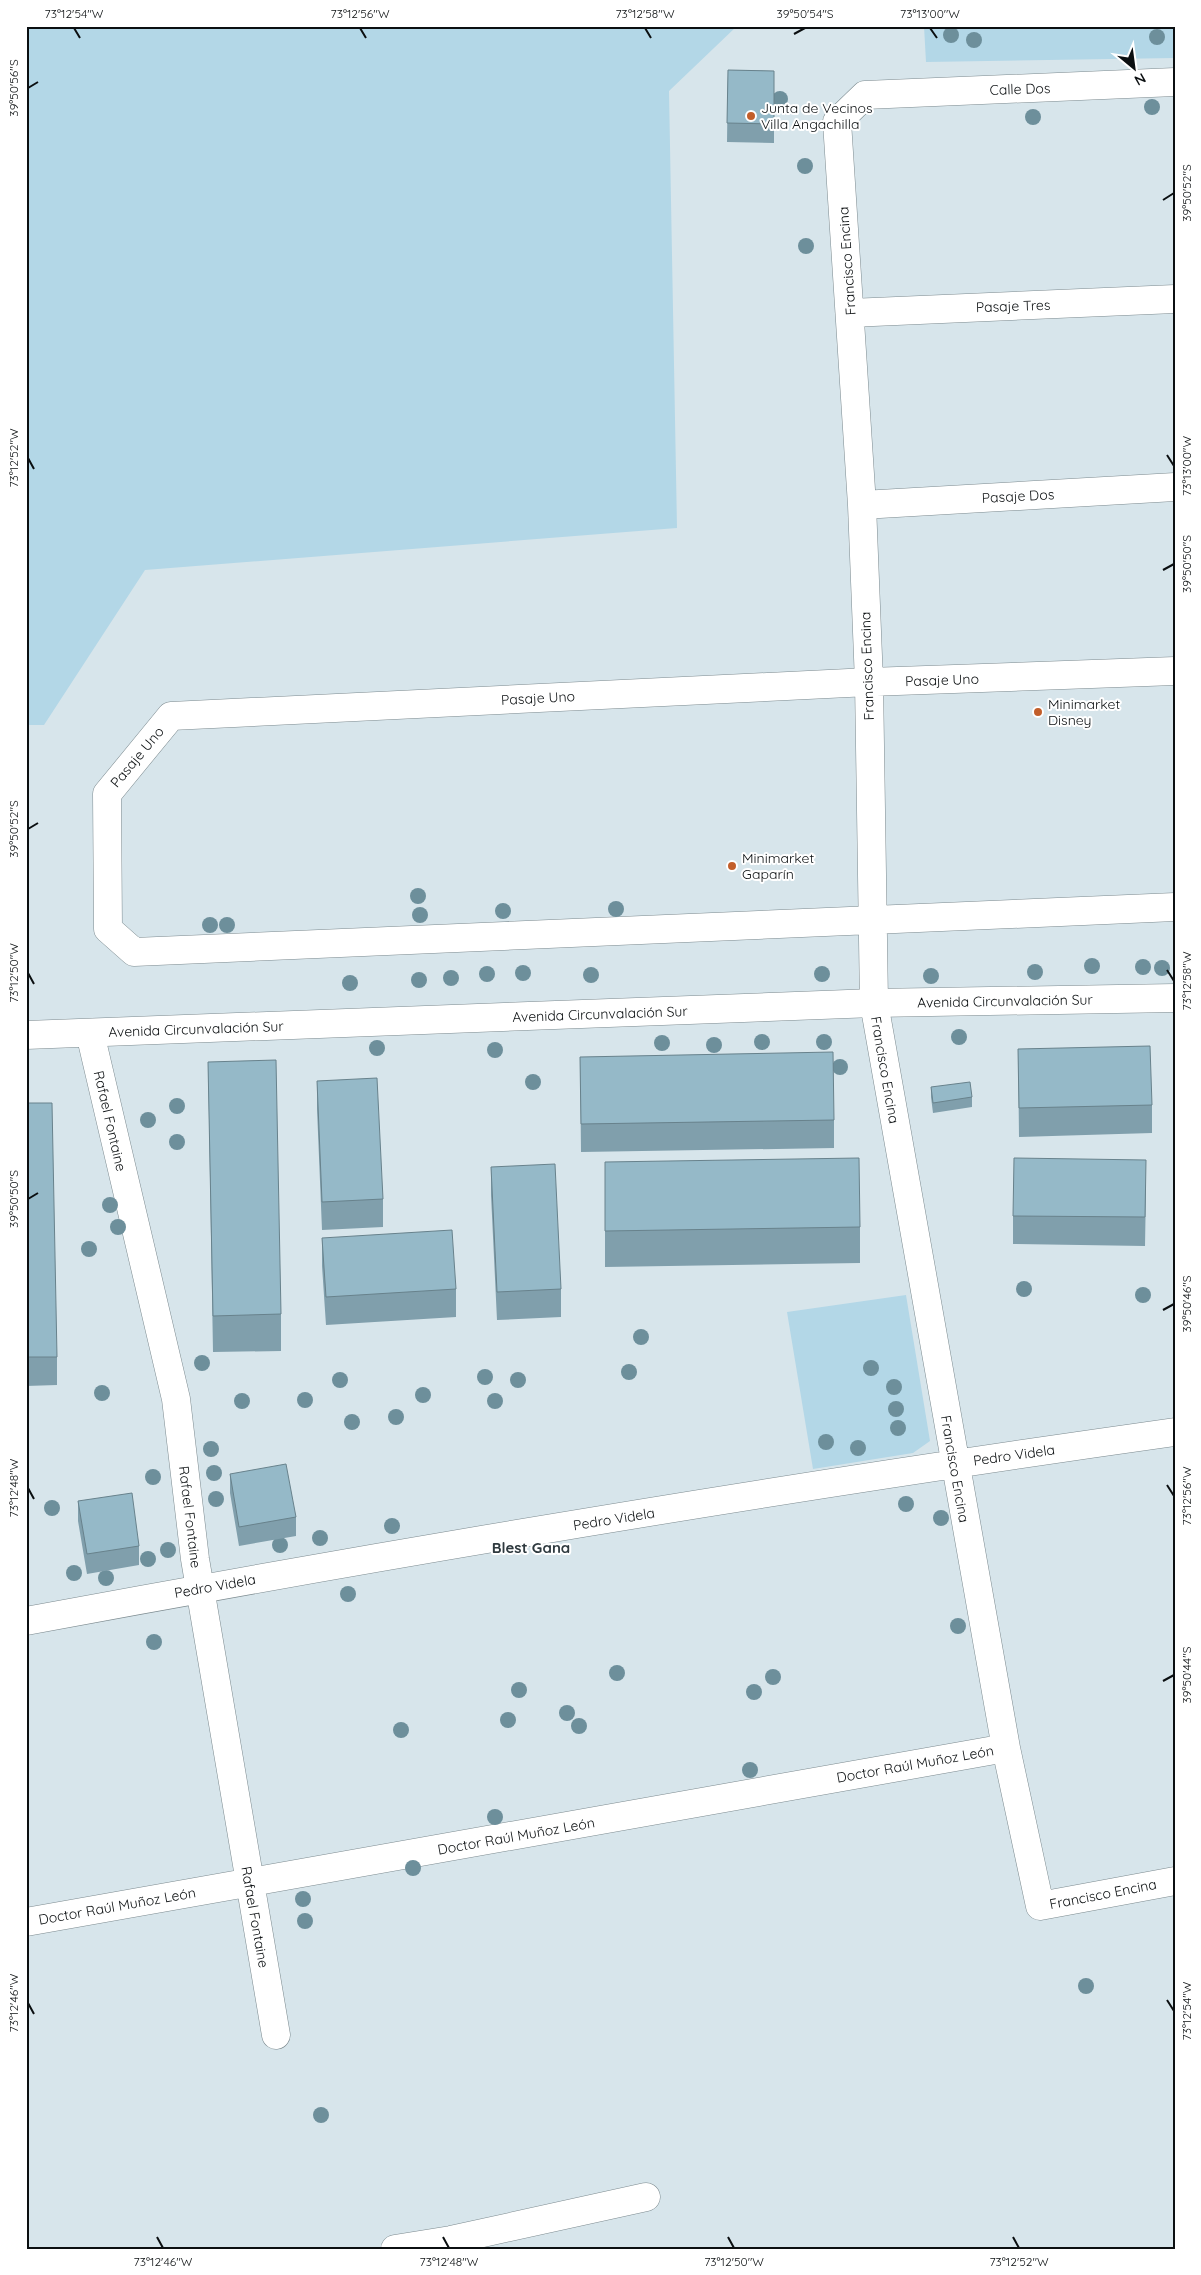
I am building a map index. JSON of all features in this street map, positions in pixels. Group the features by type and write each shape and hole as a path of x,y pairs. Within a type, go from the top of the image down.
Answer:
{"street":[{"name":"Calle Dos","path":"865,95 1175,82"},
{"name":"Francisco Encina","path":"865,95 837,122 862,506 869,682 874,1003 1006,1748 1040,1906 1175,1881"},
{"name":"Pasaje Tres","path":"850,312 1175,299"},
{"name":"Pasaje Dos","path":"862,506 1175,487"},
{"name":"Pasaje Uno","path":"872,919 134,952 108,929 107,794 171,716 869,682 1175,671"},
{"path":"872,919 1175,907"},
{"name":"Avenida Circunvalación Sur","path":"26,1034 874,1003 1175,998"},
{"name":"Rafael Fontaine","path":"90,1033 176,1399 195,1559 276,2035"},
{"name":"Pedro Videla","path":"26,1621 200,1589 954,1463 1175,1432"},
{"name":"Doctor Raúl Muñoz León","path":"26,1922 249,1884 1006,1748"},
{"path":"395,2249 451,2240 646,2197"}],"shaded area":[{"path":"26,26 737,26 669,91 677,528 145,570 44,725 26,725"},
{"path":"924,26 1175,26 1175,58 926,62"},
{"path":"906,1295 930,1441 913,1453 813,1469 787,1312"}],"building":[{"name":"Junta de Vecinos Villa Angachilla","path":"728,70 774,71 774,124 727,123"},
{"path":"1150,1046 1152,1105 1019,1108 1018,1049"},
{"path":"833,1052 834,1120 581,1124 580,1057"},
{"path":"276,1060 281,1314 213,1316 208,1062"},
{"path":"377,1078 383,1199 322,1202 317,1081"},
{"path":"970,1082 972,1097 933,1103 931,1087"},
{"path":"26,1103 52,1103 57,1357 26,1357"},
{"path":"859,1158 860,1227 605,1231 605,1162"},
{"path":"1014,1158 1146,1160 1145,1217 1013,1216"},
{"path":"555,1164 561,1289 497,1292 491,1167"},
{"path":"452,1230 456,1289 326,1297 322,1238"},
{"path":"286,1464 296,1517 239,1527 230,1474"},
{"path":"132,1493 139,1546 87,1554 78,1501"}],"place":[{"name":"Junta de Vecinos Villa Angachilla","path":"751,116"},
{"name":"Minimarket Disney","path":"1038,712"},
{"name":"Minimarket Gaparín","path":"732,866"}],"district":[{"name":"Blest Gana","path":"531,1547"}]}
